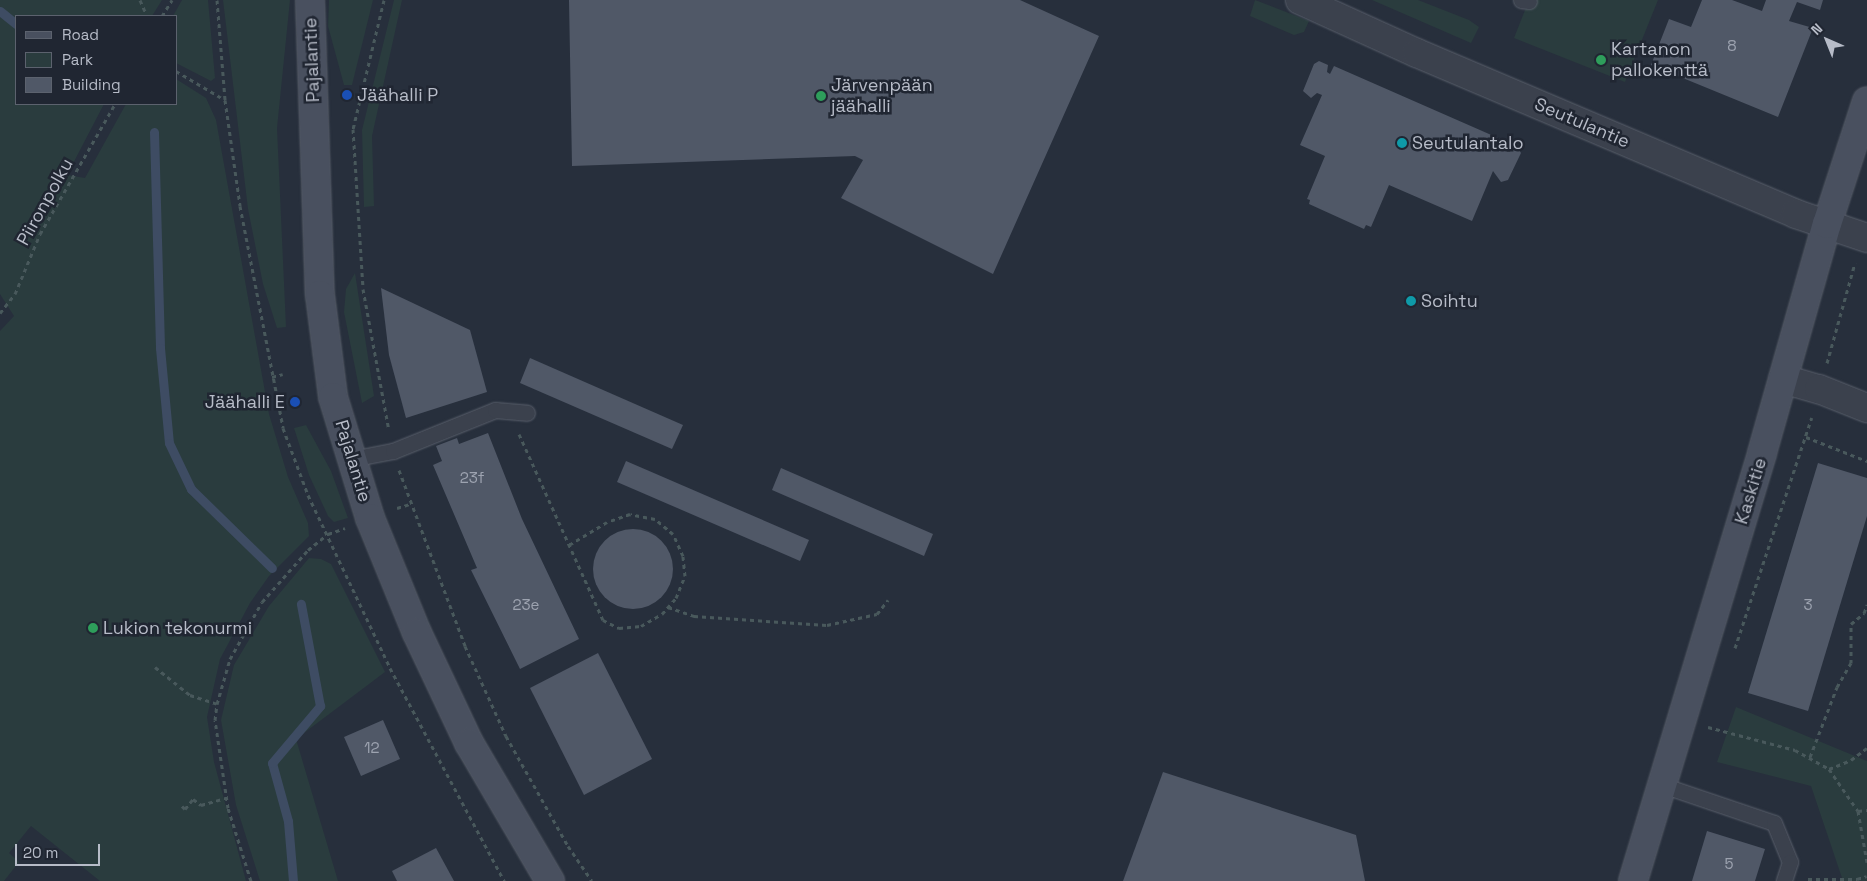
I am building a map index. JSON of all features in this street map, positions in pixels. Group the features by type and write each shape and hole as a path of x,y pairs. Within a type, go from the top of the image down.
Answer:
{"street":[{"name":"Pajalantie","path":"310,0 320,295 333,397 370,518 417,633 469,743 550,881"},
{"name":"Seutulantie","path":"1300,0 1417,54 1827,224 1864,237"},
{"name":"Kaskitie","path":"1633,881 1783,380 1827,224 1867,101"},
{"path":"1783,380 1819,388 1867,408"}],"lane":[{"path":"351,459 394,451 495,410 527,413"},
{"path":"1662,786 1774,823 1790,862 1785,880"}],"path":[{"path":"140,0 147,15"},
{"path":"163,15 172,0"},
{"path":"178,73 225,100"},
{"name":"Piironpolku","path":"0,314 15,294 40,234 113,105"},
{"path":"1734,652 1806,437 1864,237"},
{"path":"272,376 283,374"},
{"path":"508,411 603,620 619,628 641,626 662,614 668,607 685,576 683,556 673,534 655,519 630,514 607,522 569,545"},
{"path":"1806,437 1867,461"},
{"path":"252,881 226,798 215,720 217,704 230,659 262,602 288,570 328,534"},
{"path":"668,607 694,616 827,625 877,614 888,600"},
{"path":"1810,757 1837,687 1851,663 1851,624 1864,613 1867,605"},
{"path":"155,667 190,695 217,704"},
{"path":"1706,735 1712,718"},
{"path":"1682,721 1709,727 1810,757 1829,769 1858,811 1867,862"},
{"path":"1829,769 1851,760 1867,748"},
{"path":"182,806 185,809 193,800 201,805 226,798"},
{"path":"1858,811 1867,810"},
{"path":"1785,880 1857,879 1867,876"}],"green space":[{"path":"0,0 162,0 153,15 15,15 15,105 103,105 67,175 85,178 125,105 178,105 178,80 206,98 216,120 269,414 288,477 308,523 309,536 269,576 250,603 220,659 207,717 214,762 246,881 100,881 31,826 9,853 19,862 4,881 0,881 0,331 14,316 0,294"},
{"path":"182,0 208,0 215,78 211,81 178,64 178,15 174,15"},
{"path":"223,0 290,0 277,128 286,327 277,328 263,284 248,209"},
{"path":"329,0 373,0 352,85 344,85 328,26"},
{"path":"394,0 402,0 372,136 374,206 364,207 362,130"},
{"path":"1255,0 1309,21 1304,32 1294,35 1250,16"},
{"path":"1372,0 1418,0 1469,20 1479,27 1471,43"},
{"name":"Kartanon pallokenttä","path":"1529,0 1658,0 1625,82 1514,38"},
{"path":"355,273 374,396 362,403 344,312 346,289"},
{"path":"306,425 331,471 348,518 334,522 328,516 309,475 294,428"},
{"path":"309,558 321,559 331,564 385,672 296,739 338,881 260,881 236,805 221,720 234,665 269,606"},
{"path":"1736,707 1867,761 1867,881 1843,881 1811,786 1717,762"}],"building":[{"name":"Järvenpään jäähalli","path":"569,0 1020,0 1099,36 993,274 841,198 863,160 855,156 572,166"},
{"path":"1702,0 1732,0 1762,11 1766,0 1823,0 1820,10 1797,2 1789,21 1813,28 1778,117 1651,65 1669,19 1691,27"},
{"name":"Seutulantalo","path":"1319,61 1328,65 1327,72 1330,74 1334,66 1505,141 1502,148 1507,150 1511,146 1517,146 1521,153 1508,180 1501,182 1493,171 1472,221 1389,185 1371,227 1366,225 1364,229 1309,204 1310,200 1307,199 1325,156 1300,145 1322,95 1317,93 1311,98 1303,91 1314,64"},
{"path":"381,288 470,330 487,392 406,418 389,355"},
{"path":"530,358 683,425 672,449 520,383"},
{"path":"488,433 522,519 579,639 520,669 471,570 477,568 433,465 442,461 436,446 457,438 459,444"},
{"path":"626,461 809,540 800,561 617,482"},
{"path":"1818,463 1867,478 1867,516 1808,711 1748,693"},
{"path":"781,468 933,534 924,556 772,490"},
{"path":"633,529 648,532 661,541 670,554 673,569 670,584 661,597 648,606 633,609 618,606 605,597 596,584 593,569 596,554 605,541 618,532"},
{"path":"598,653 652,759 584,795 530,688"},
{"path":"383,720 400,759 361,776 344,737"},
{"path":"1163,772 1356,835 1365,881 1123,881"},
{"path":"1707,831 1765,849 1755,881 1692,881"},
{"path":"436,848 454,881 397,881 392,871"}],"waterway":[{"path":"0,11 15,23"},
{"path":"154,132 160,348 169,443 191,489 272,568"},
{"path":"293,881 288,821 272,763 320,706 301,604"}],"place":[{"name":"Kartanon pallokenttä","path":"1601,60"},
{"name":"Jäähalli P","path":"347,95"},
{"name":"Järvenpään jäähalli","path":"821,96"},
{"name":"Seutulantalo","path":"1402,143"},
{"name":"Soihtu","path":"1411,301"},
{"name":"Jäähalli E","path":"295,402"},
{"name":"Lukion tekonurmi","path":"93,628"}]}
